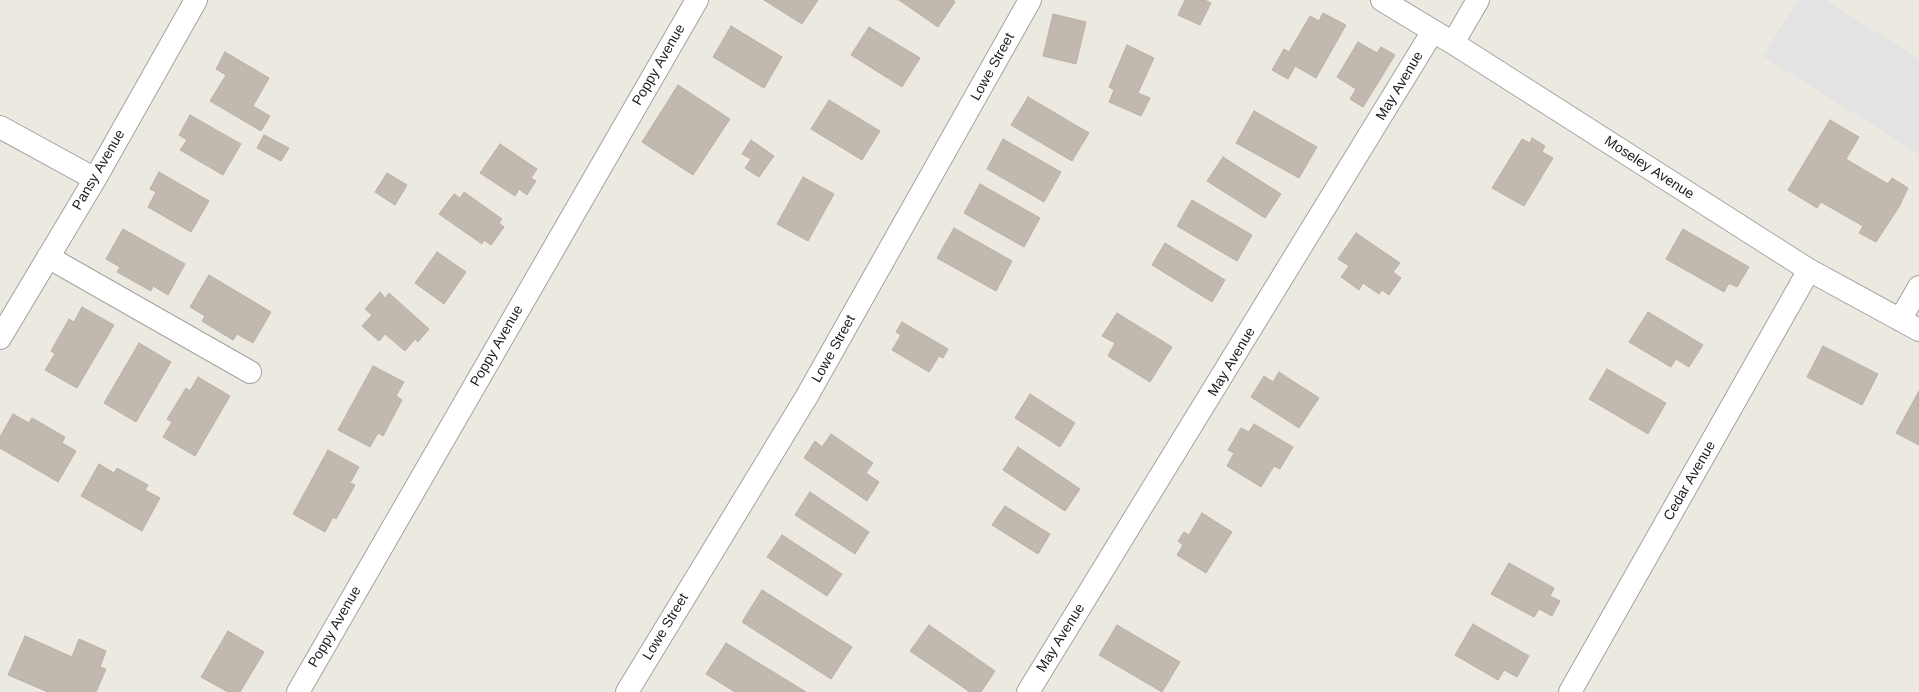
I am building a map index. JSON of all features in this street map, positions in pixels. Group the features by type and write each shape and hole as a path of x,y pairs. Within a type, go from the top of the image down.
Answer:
{"street":[{"name":"Pansy Avenue","path":"0,338 95,179 196,0"},
{"name":"Poppy Avenue","path":"298,692 697,0"},
{"name":"Lowe Street","path":"626,692 807,396 1030,0"},
{"name":"Moseley Avenue","path":"1382,0 1453,43 1810,270 1919,330"},
{"path":"1453,43 1478,0"},
{"name":"May Avenue","path":"1028,692 1433,31"},
{"path":"0,127 95,179"},
{"path":"48,257 250,372"},
{"name":"Cedar Avenue","path":"1570,692 1810,270"},
{"path":"1900,320 1919,287"}],"shaded area":[{"path":"1798,0 1826,0 1919,59 1919,154 1763,56"}],"building":[{"path":"764,0 818,0 802,24"},
{"path":"899,0 953,0 955,2 938,27"},
{"path":"1185,0 1205,0 1211,3 1200,25 1178,15"},
{"path":"1323,13 1346,25 1316,78 1295,66 1288,79 1272,70 1284,49 1289,52 1310,16 1319,21"},
{"path":"1053,14 1086,22 1076,64 1043,56"},
{"path":"731,26 782,57 764,88 713,57"},
{"path":"869,27 920,58 902,87 851,55"},
{"path":"1358,42 1377,53 1381,47 1395,55 1363,107 1350,99 1356,89 1337,77"},
{"path":"1127,45 1154,58 1138,93 1150,98 1141,116 1109,102 1114,90 1109,87"},
{"path":"225,52 269,78 253,106 270,116 261,131 210,101 226,75 216,69"},
{"path":"678,85 730,119 693,175 642,142"},
{"path":"1028,97 1089,133 1072,161 1011,125"},
{"path":"829,100 880,131 862,160 811,129"},
{"path":"1254,111 1317,147 1299,178 1236,143"},
{"path":"190,115 241,144 223,175 180,150 187,140 179,135"},
{"path":"1830,120 1859,137 1846,159 1888,184 1892,178 1908,188 1899,207 1876,242 1859,233 1863,226 1821,202 1817,208 1788,190"},
{"path":"264,135 289,148 281,161 257,148"},
{"path":"1532,138 1545,146 1542,152 1553,158 1524,206 1492,188 1522,139 1530,143"},
{"path":"1003,139 1061,172 1044,202 987,169"},
{"path":"751,140 774,156 759,177 745,168 751,159 742,154"},
{"path":"500,144 537,169 531,178 536,181 527,195 519,189 515,196 480,173"},
{"path":"1223,157 1281,194 1265,218 1207,181"},
{"path":"159,172 209,201 191,232 148,207 156,192 150,189"},
{"path":"387,173 407,185 395,205 375,192"},
{"path":"803,177 834,194 808,241 777,224"},
{"path":"980,184 1040,218 1024,247 964,213"},
{"path":"464,192 502,219 499,223 504,227 491,245 484,240 482,244 439,214 454,194 460,198"},
{"path":"1192,200 1252,235 1237,261 1177,226"},
{"path":"954,228 1012,261 996,291 937,258"},
{"path":"123,229 185,264 168,295 153,286 151,291 117,272 120,267 106,259"},
{"path":"1683,229 1749,267 1737,287 1729,283 1724,292 1666,259"},
{"path":"1356,233 1400,263 1393,272 1401,278 1389,295 1382,290 1379,294 1363,283 1359,290 1341,277 1349,266 1338,259"},
{"path":"1165,243 1225,280 1212,302 1152,265"},
{"path":"437,252 466,272 444,304 415,283"},
{"path":"209,275 271,312 253,343 237,334 233,340 202,321 205,316 190,307"},
{"path":"380,292 385,298 389,293 429,329 418,342 415,339 405,351 385,334 379,341 362,326 372,315 365,309"},
{"path":"82,307 114,325 77,388 45,370 55,354 51,351 69,319 74,322"},
{"path":"1648,312 1703,345 1689,367 1676,359 1671,367 1629,342"},
{"path":"1117,313 1172,347 1150,382 1108,356 1115,343 1102,336"},
{"path":"902,322 948,349 943,358 939,356 929,372 892,350 901,335 896,332"},
{"path":"139,343 171,362 136,422 104,403"},
{"path":"1823,346 1878,374 1862,405 1807,377"},
{"path":"373,366 404,382 396,396 402,400 383,436 378,433 370,447 338,430"},
{"path":"1607,369 1666,403 1648,434 1589,399"},
{"path":"1279,372 1319,398 1299,428 1251,397 1264,376 1273,382"},
{"path":"198,377 230,396 195,456 163,437 172,422 167,419 186,388 190,391"},
{"path":"1919,391 1919,445 1896,433"},
{"path":"1030,394 1075,423 1060,447 1015,418"},
{"path":"13,414 29,423 32,418 65,437 62,443 76,451 58,482 0,448 0,437"},
{"path":"1254,424 1293,447 1280,469 1274,466 1261,487 1227,466 1234,453 1228,450 1241,428 1249,432"},
{"path":"831,434 873,463 866,473 879,482 867,501 804,458 815,441 822,447"},
{"path":"1018,447 1080,489 1065,511 1003,470"},
{"path":"328,450 359,467 350,483 355,485 336,519 333,517 325,532 293,514"},
{"path":"99,464 114,473 117,468 148,485 145,490 160,498 142,531 81,496"},
{"path":"810,492 869,532 855,554 795,515"},
{"path":"1005,506 1050,534 1038,554 992,525"},
{"path":"1202,513 1232,532 1206,573 1177,555 1183,545 1178,541 1184,532 1189,535"},
{"path":"782,535 842,574 827,596 767,557"},
{"path":"1509,563 1554,588 1550,596 1560,601 1552,616 1539,609 1534,617 1491,594"},
{"path":"762,590 852,647 831,679 742,622"},
{"path":"1473,624 1529,656 1517,677 1504,670 1498,680 1455,655"},
{"path":"929,625 995,671 981,692 970,692 910,651"},
{"path":"1117,625 1180,662 1162,692 1099,655"},
{"path":"228,631 264,652 240,692 228,692 201,677"},
{"path":"25,636 72,657 79,639 106,651 100,667 106,669 96,692 48,692 8,675"},
{"path":"726,643 806,692 735,692 706,674"}]}
